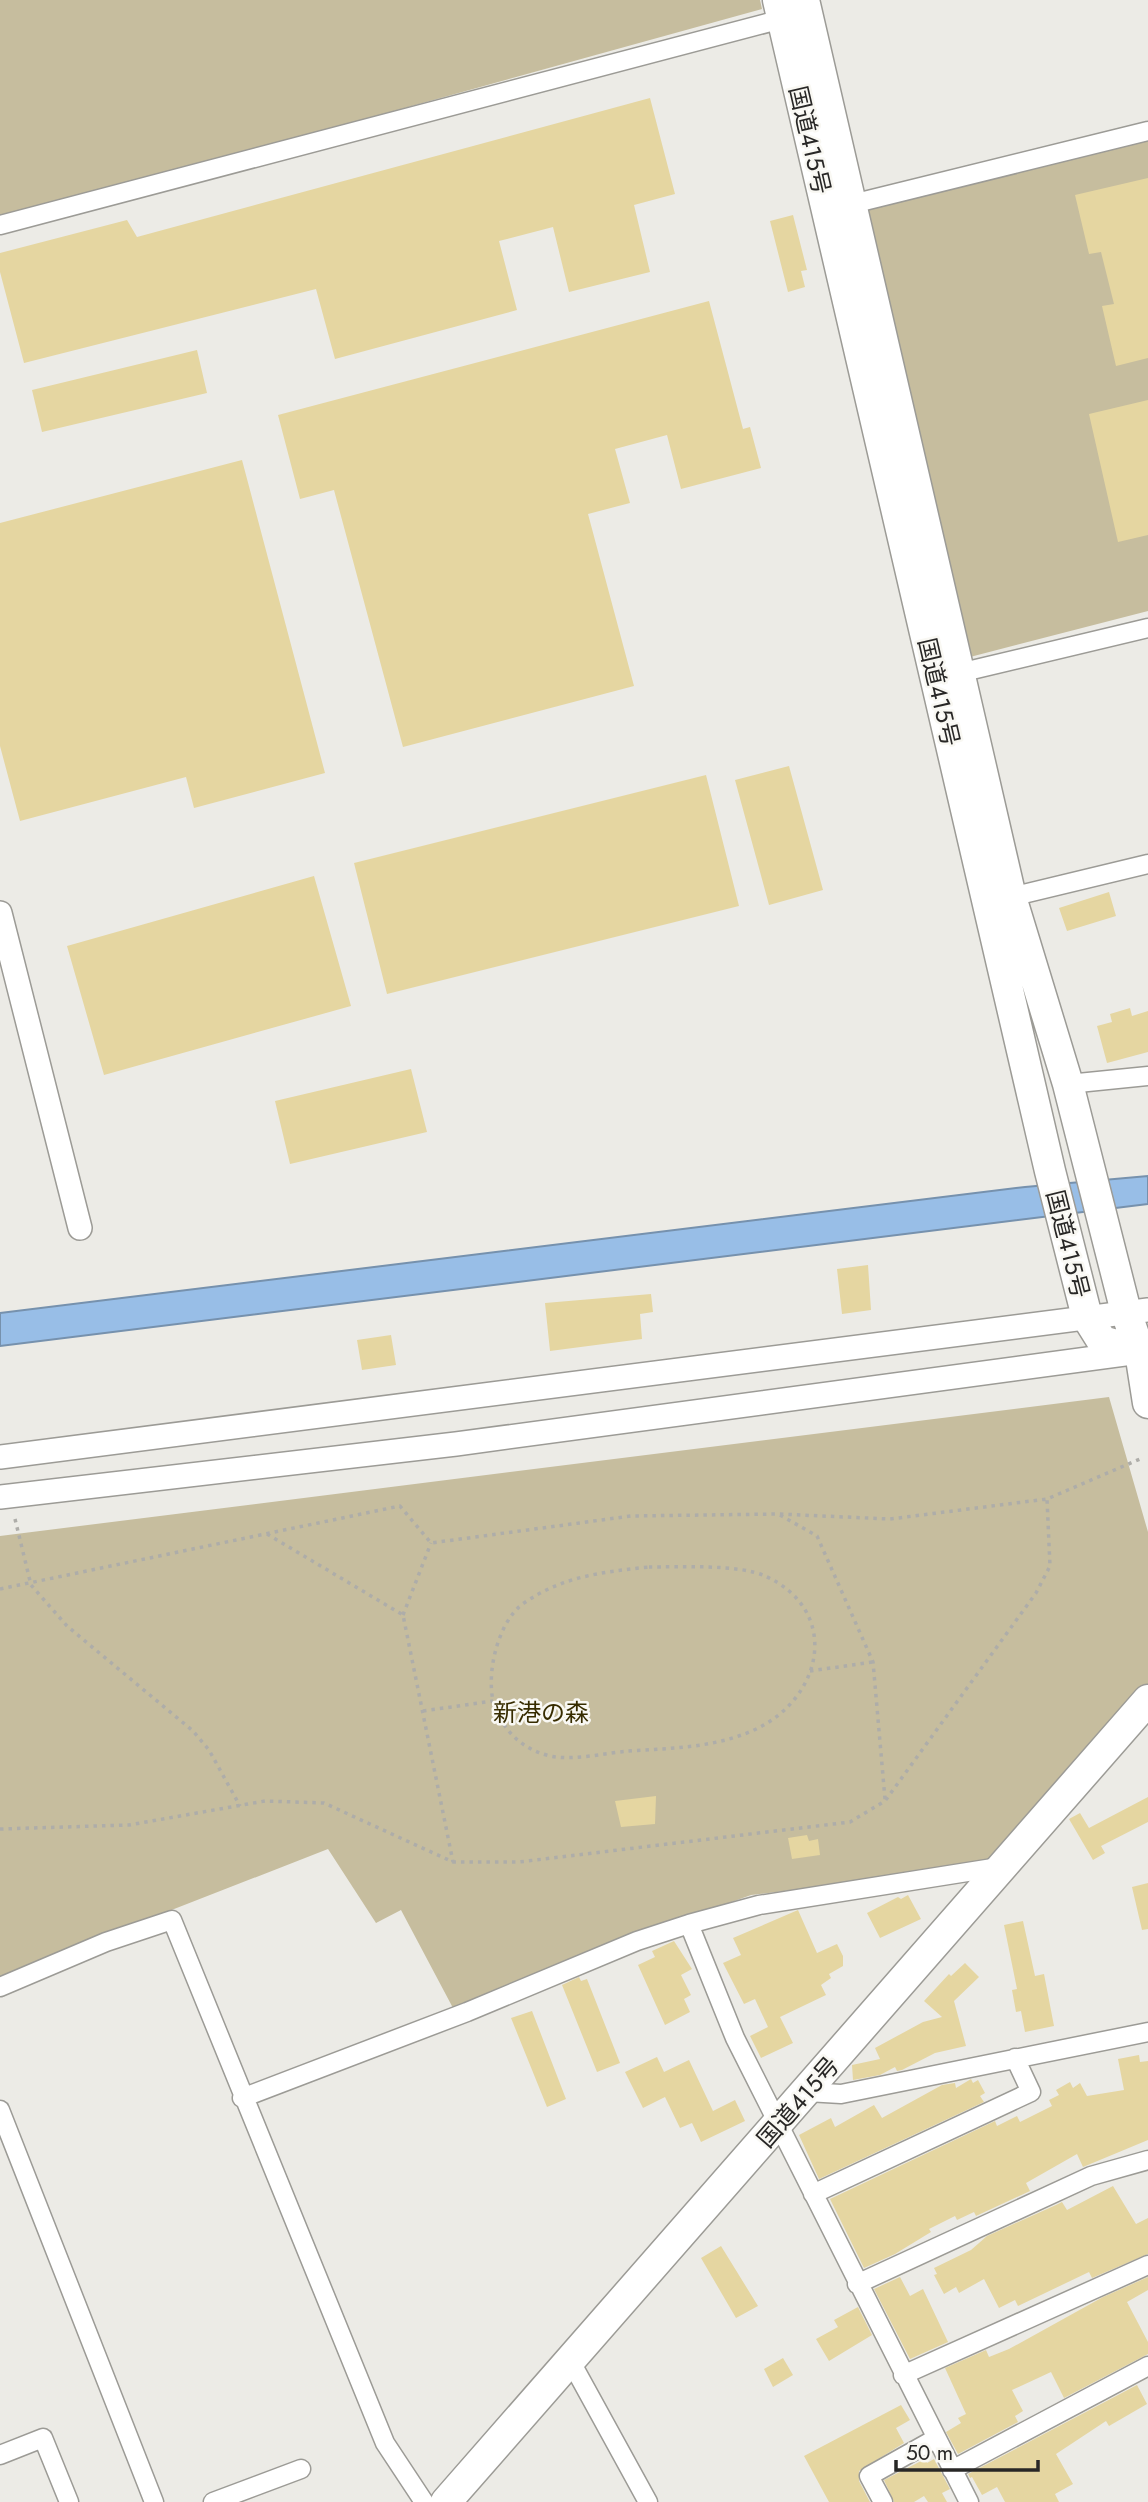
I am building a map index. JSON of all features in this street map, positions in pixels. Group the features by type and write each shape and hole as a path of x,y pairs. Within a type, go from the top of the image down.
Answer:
{"highway":[{"name":"国道415号","path":"788,6 852,204 1011,897 1068,1084 1104,1226 1137,1311 1148,1403"},
{"name":"国道415号","path":"788,6 1050,1171 1087,1317 1102,1341 1144,1352"},
{"name":"国道415号","path":"446,2502 779,2126 999,1867 1148,1700"}],"street":[{"path":"0,225 788,6"},
{"path":"852,204 1148,131"},
{"path":"959,673 1148,628"},
{"path":"1011,897 1148,864"},
{"path":"0,913 80,1228"},
{"path":"1068,1084 1148,1076"},
{"path":"0,1457 1137,1311"},
{"path":"0,1497 456,1444 1144,1352"},
{"path":"242,2098 467,2012 637,1941 689,1924 759,1905 999,1867"},
{"path":"0,1987 106,1942 172,1920 242,2098 385,2443 424,2502"},
{"path":"689,1924 735,2038 969,2502"},
{"path":"807,2092 841,2094 1148,2032"},
{"path":"813,2194 1031,2092 1016,2058"},
{"path":"0,2110 154,2502"},
{"path":"857,2284 1091,2176 1148,2160"},
{"path":"903,2375 1148,2265"},
{"path":"570,2360 648,2502"},
{"path":"952,2470 1148,2366"},
{"path":"0,2455 43,2438 69,2502"},
{"path":"883,2502 869,2476 935,2439"},
{"path":"213,2502 301,2469"}],"path":[{"path":"431,1543 631,1516 778,1514 890,1519 1047,1499 1140,1459"},
{"path":"0,1829 129,1825 265,1801 324,1803 453,1862 519,1862 850,1822 885,1801 1036,1593 1050,1566 1047,1499"},
{"path":"0,1589 32,1585 400,1506 431,1543"},
{"path":"778,1514 817,1536 873,1662 885,1801"},
{"path":"15,1519 32,1585 67,1626 193,1731 209,1750 240,1806"},
{"path":"267,1534 403,1615"},
{"path":"431,1543 403,1615 453,1862"},
{"path":"649,1567 751,1572 780,1585 800,1604 817,1644 810,1671 800,1696 780,1714 754,1730 703,1746 554,1757 523,1746 506,1727 493,1701 494,1648 501,1631 521,1605 574,1577 649,1567"},
{"path":"810,1671 873,1662"},
{"path":"422,1711 493,1701"}],"green space":[{"path":"0,0 760,0 762,9 0,220"},
{"path":"1148,141 1148,611 970,657 861,211"},
{"name":"新港の森","path":"1109,1397 1148,1532 1148,1689 988,1866 751,1895 601,1949 453,2008 401,1910 376,1923 328,1849 0,1977 0,1536"}],"water":[{"path":"1148,1176 1148,1204 0,1346 0,1313 1025,1187"}],"building":[{"path":"650,98 675,194 634,205 650,272 569,292 553,227 499,241 517,310 335,359 316,289 24,363 0,272 0,253 127,220 137,237"},
{"path":"1148,178 1148,358 1116,366 1102,306 1114,304 1101,252 1089,254 1075,195"},
{"path":"793,215 807,270 801,271 805,287 788,292 770,221"},
{"path":"709,301 743,429 750,427 761,468 681,489 667,435 615,449 630,503 588,514 634,686 403,747 334,490 300,499 278,415"},
{"path":"197,350 207,393 42,432 32,390"},
{"path":"1148,400 1148,535 1118,542 1089,414"},
{"path":"242,460 325,773 194,808 186,777 20,821 0,746 0,523"},
{"path":"789,766 823,890 769,905 735,780"},
{"path":"706,775 739,906 387,994 354,863"},
{"path":"314,876 351,1006 104,1075 67,946"},
{"path":"1109,892 1116,916 1067,931 1059,908"},
{"path":"1130,1008 1132,1016 1148,1011 1148,1052 1107,1063 1097,1026 1112,1022 1110,1014"},
{"path":"411,1069 427,1132 290,1164 275,1101"},
{"path":"868,1265 871,1310 842,1314 837,1269"},
{"path":"651,1294 653,1312 640,1314 642,1339 550,1351 545,1303"},
{"path":"391,1335 396,1365 362,1370 357,1340"},
{"path":"656,1796 655,1824 621,1827 615,1801"},
{"path":"1148,1797 1148,1822 1101,1846 1105,1853 1093,1860 1069,1819 1080,1813 1089,1828"},
{"path":"807,1835 809,1841 818,1839 820,1855 792,1859 788,1838"},
{"path":"1148,1883 1148,1929 1142,1930 1132,1887"},
{"path":"908,1895 921,1919 880,1938 867,1913 898,1897 901,1899"},
{"path":"798,1910 817,1953 837,1944 843,1956 843,1966 829,1974 831,1978 821,1985 826,1995 780,2017 793,2043 761,2058 750,2036 768,2027 755,1999 744,2004 723,1963 741,1955 733,1938"},
{"path":"1023,1921 1035,1976 1044,1974 1054,2026 1025,2032 1021,2011 1016,2012 1012,1990 1017,1989 1004,1925"},
{"path":"674,1941 692,1969 681,1975 691,1995 684,1999 690,2012 665,2025 638,1965 655,1957 652,1951"},
{"path":"965,1963 979,1977 954,2001 966,2046 935,2053 902,2070 897,2071 895,2067 880,2075 853,2080 852,2065 880,2059 875,2048 923,2022 942,2017 924,2001 949,1974 951,1976"},
{"path":"579,1977 581,1981 587,1979 620,2063 597,2072 562,1985"},
{"path":"532,2011 566,2099 547,2107 511,2018"},
{"path":"1139,2055 1140,2062 1148,2061 1148,2140 1083,2167 1077,2154 1026,2183 1030,2191 976,2216 974,2212 957,2220 955,2216 929,2229 931,2232 895,2254 864,2268 830,2199 995,2121 997,2126 1017,2116 1020,2122 1052,2106 1049,2100 1059,2095 1056,2090 1070,2082 1073,2088 1080,2083 1087,2096 1124,2090 1118,2059"},
{"path":"657,2057 664,2072 689,2060 713,2111 735,2100 745,2121 701,2142 692,2123 680,2128 665,2097 643,2108 625,2072"},
{"path":"971,2079 973,2083 978,2080 985,2093 980,2096 984,2102 819,2179 799,2135 831,2118 835,2127 874,2105 882,2118 942,2085 955,2083 956,2088"},
{"path":"1113,2186 1136,2224 1148,2218 1148,2254 1092,2278 1089,2272 1018,2306 1015,2300 999,2308 984,2279 959,2293 956,2287 944,2294 934,2275 937,2274 934,2268 971,2250 987,2236 1062,2202 1067,2210"},
{"path":"721,2246 758,2306 736,2318 701,2258"},
{"path":"900,2277 910,2296 923,2289 948,2342 910,2359 874,2289"},
{"path":"1148,2277 1148,2290 1127,2302 1148,2342 1148,2354 1064,2398 1051,2372 1012,2390 1023,2411 1015,2416 1018,2422 958,2454 946,2432 961,2423 958,2418 966,2414 945,2368 986,2350 989,2357 1009,2349 1103,2297"},
{"path":"858,2307 872,2335 829,2361 816,2339 838,2327 834,2320"},
{"path":"783,2358 793,2375 773,2387 764,2369"},
{"path":"1137,2385 1147,2404 1109,2426 1106,2421 1056,2454 1073,2484 1055,2494 1059,2502 1005,2502 997,2487 982,2495 972,2477 970,2478 968,2474"},
{"path":"901,2405 910,2420 896,2428 904,2443 859,2471 859,2481 870,2502 829,2502 804,2456"},
{"path":"925,2459 927,2463 934,2459 950,2489 942,2493 947,2502 928,2502 924,2496 914,2502 894,2502 884,2480"}]}
